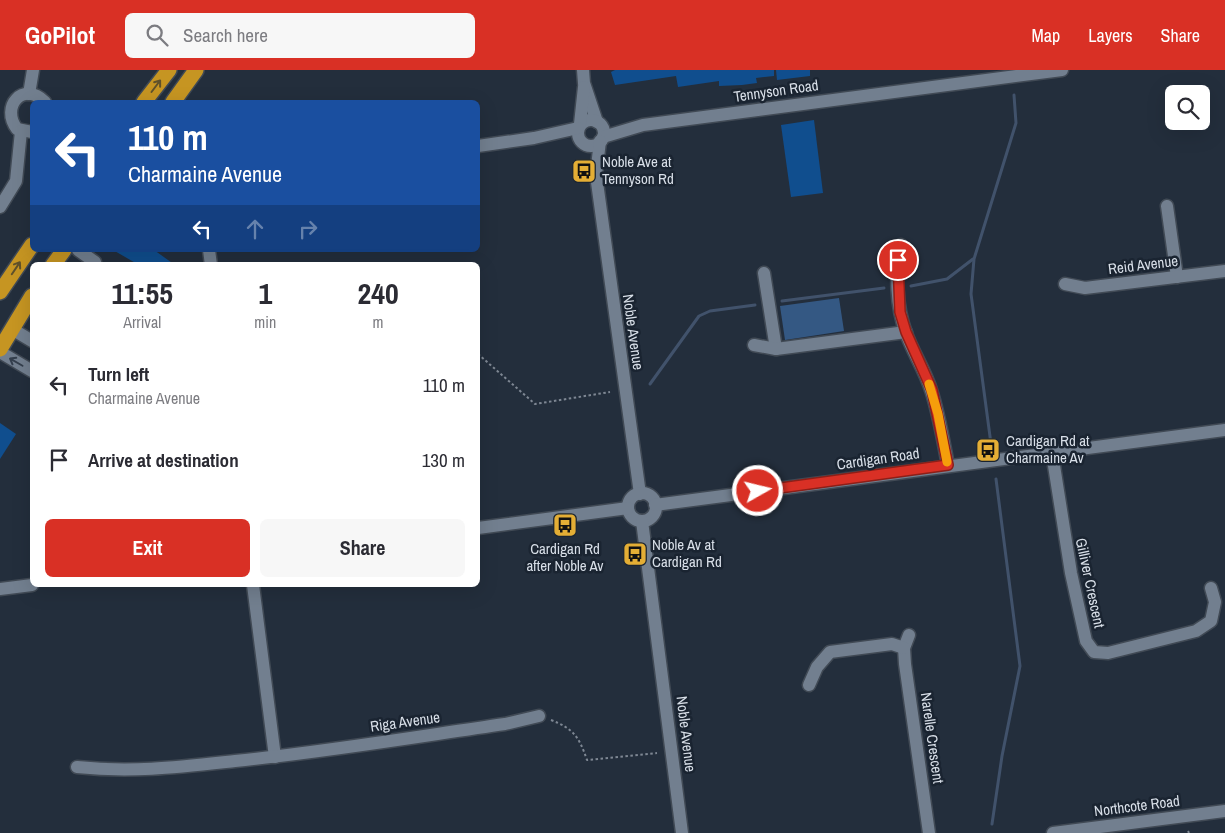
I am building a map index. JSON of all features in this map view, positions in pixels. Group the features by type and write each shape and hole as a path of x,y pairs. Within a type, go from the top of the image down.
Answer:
{"highway":[{"path":"146,100 169,70"},
{"path":"174,100 196,70"},
{"path":"0,292 30,248"},
{"path":"0,351 30,299"}],"street":[{"path":"29,94 33,70"},
{"name":"Tennyson Road","path":"600,131 1062,70"},
{"name":"Noble Avenue","path":"584,76 600,131 596,175"},
{"name":"Noble Avenue","path":"584,76 581,135 596,175 640,494"},
{"path":"0,206 16,181 27,132 12,124 9,109 17,96 29,94 43,100"},
{"path":"480,146 534,138 581,135 593,146 600,131 588,120 581,135"},
{"path":"1168,206 1177,278"},
{"path":"901,246 898,260 900,312 906,332 932,390 948,465"},
{"path":"81,252 95,262"},
{"name":"Reid Avenue","path":"1065,284 1085,288 1225,271"},
{"path":"764,273 776,349"},
{"path":"12,329 30,340"},
{"path":"754,345 776,349 906,332"},
{"path":"0,351 30,370"},
{"name":"Cardigan Road","path":"655,505 1225,430"},
{"name":"Gilliver Crescent","path":"1052,453 1070,574 1086,641 1094,652 1108,653 1196,631 1211,621 1215,602 1212,588"},
{"path":"640,494 650,496 655,505 652,516 642,521 632,517 628,508 631,499 640,494"},
{"path":"480,528 628,508"},
{"name":"Noble Avenue","path":"642,521 682,833"},
{"path":"0,589 30,585"},
{"path":"254,587 275,757"},
{"name":"Narelle Crescent","path":"909,635 904,648 929,833"},
{"path":"810,685 817,667 830,652 892,644 904,648"},
{"name":"Riga Avenue","path":"77,767 115,771 153,770 275,757 505,724 539,716"},
{"name":"Northcote Road","path":"1052,833 1225,811"}],"path":[{"path":"480,356 535,404 610,392"},
{"path":"539,716 567,727 580,740 587,760 657,753"}],"shaded area":[{"path":"839,298 844,331 785,340 780,306"}],"building":[{"path":"615,70 774,70 774,76 756,78 757,83 742,85 719,86 719,81 678,87 676,76 615,85 611,72"},
{"path":"776,70 810,70 810,76 777,80"},
{"path":"814,120 823,193 791,197 781,125"},
{"path":"116,252 157,252 171,262 134,262"},
{"path":"0,423 16,434 0,459"}],"waterway":[{"path":"991,444 971,294 974,259 1016,123 1014,95"},
{"path":"911,286 947,279 973,259"},
{"path":"782,301 884,288"},
{"path":"650,384 699,316 710,311 755,305"},
{"path":"992,824 1002,756 1020,666 996,479"}],"slow traffic":[{"path":"929,384 938,414 947,462"}],"place":[{"name":"Noble Ave at Tennyson Rd","path":"584,171"},
{"name":"Cardigan Rd at Charmaine Av","path":"988,450"},
{"name":"Cardigan Rd after Noble Av","path":"565,525"},
{"name":"Noble Av at Cardigan Rd","path":"635,554"}],"route":[{"path":"758,491 948,465 932,390 906,332 900,312 898,260"}]}
